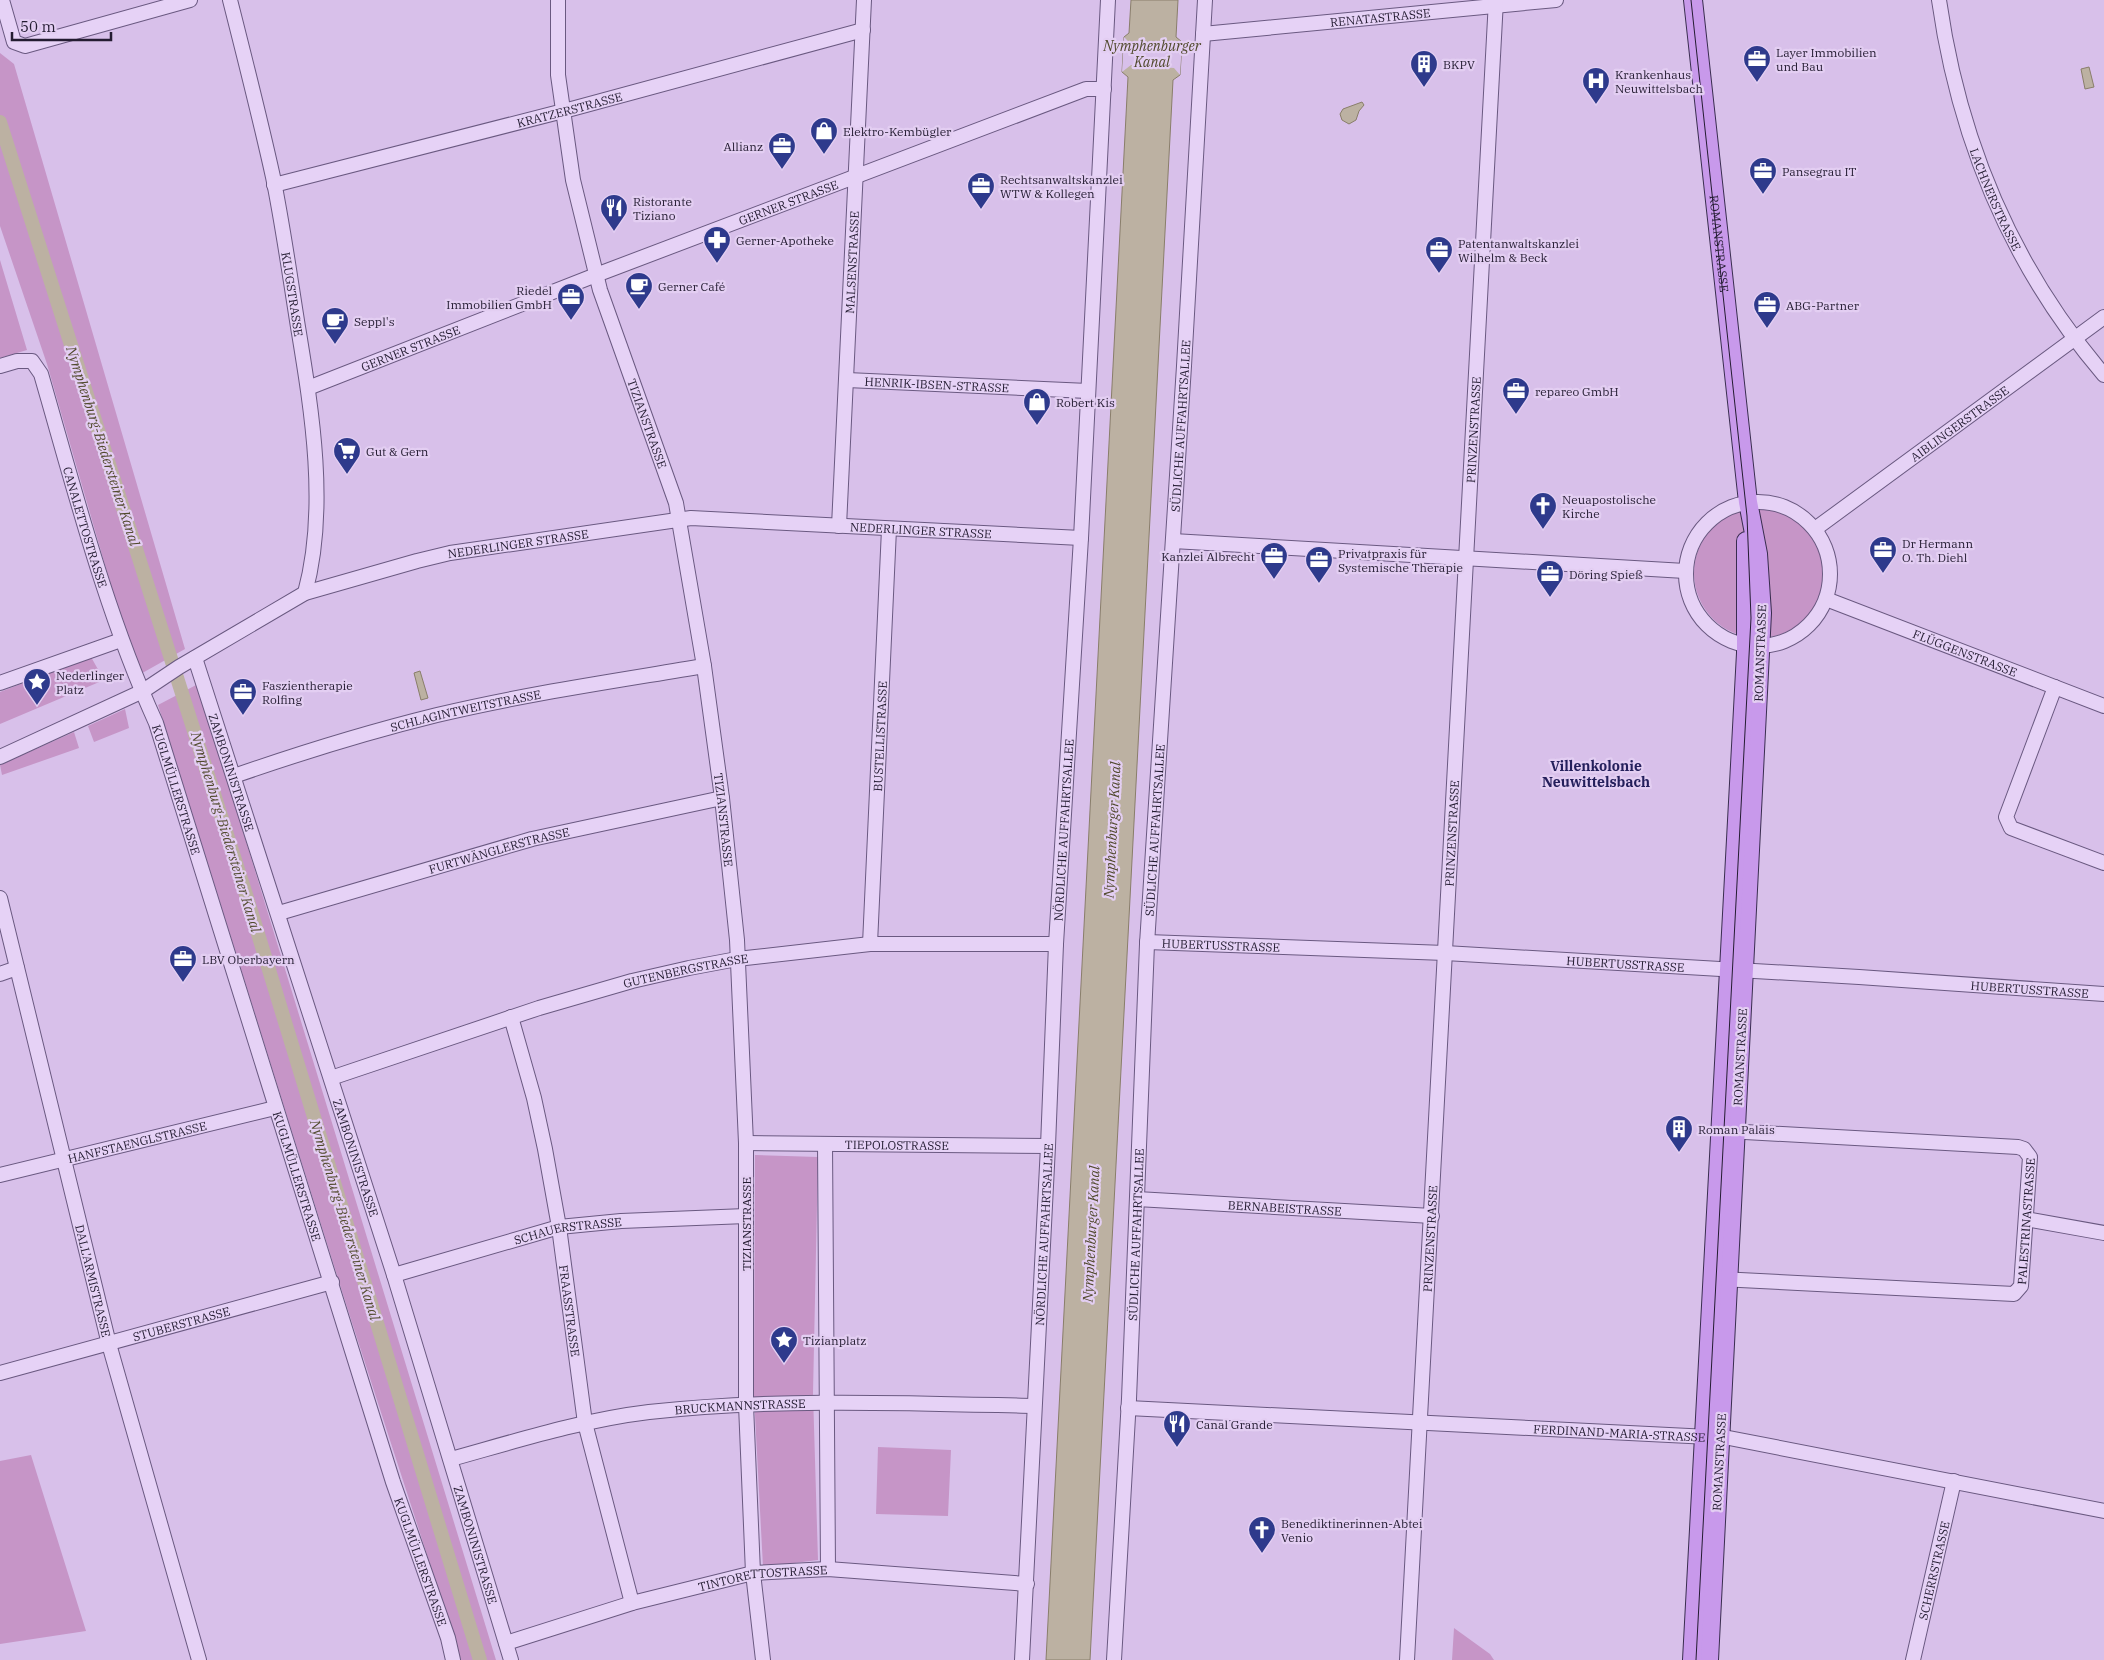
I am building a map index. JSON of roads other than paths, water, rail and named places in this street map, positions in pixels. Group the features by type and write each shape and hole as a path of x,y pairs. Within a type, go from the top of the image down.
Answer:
{"main road":[{"name":"ROMANSTRASSE","path":"1693,0 1749,509 1746,542 1753,646 1712,1437 1709,1660"},
{"name":"ROMANSTRASSE","path":"1692,1660 1712,1437"}],"street":[{"path":"2,0 14,42 25,46 190,0"},
{"name":"KLUGSTRASSE","path":"230,0 274,185 308,388 313,436 316,537 314,564 306,594"},
{"name":"TIZIANSTRASSE","path":"558,0 558,76 573,180 596,275 673,492 704,666 722,798 737,959 746,1143 746,1405 753,1573 763,1660"},
{"name":"MALSENSTRASSE","path":"839,526 864,0"},
{"name":"NÖRDLICHE AUFFAHRTSALLEE","path":"1022,1660 1048,1146 1056,944 1081,538 1108,0"},
{"name":"SÜDLICHE AUFFAHRTSALLEE","path":"1114,1660 1128,1408 1147,942 1205,0"},
{"name":"RENATASTRASSE","path":"1203,34 1496,3 1556,0"},
{"name":"LACHNERSTRASSE","path":"1939,0 1945,44 1958,99 1976,157 2008,230 2032,276 2075,338 2104,375"},
{"name":"PRINZENSTRASSE","path":"1407,1660 1496,3"},
{"name":"KRATZERSTRASSE","path":"274,185 562,111 863,30"},
{"name":"GERNER STRASSE","path":"308,388 596,275 1086,89 1104,89"},
{"name":"AIBLINGERSTRASSE","path":"1815,529 2104,317"},
{"name":"CANALETTOSTRASSE","path":"0,366 32,361 41,374 122,640 142,691"},
{"name":"HENRIK-IBSEN-STRASSE","path":"847,380 1088,392"},
{"path":"1781,505 1800,514 1815,529 1824,545 1829,562 1830,581 1826,599 1820,611 1803,631 1779,643 1753,646 1723,638 1703,621 1690,598 1685,571 1691,546 1704,525 1725,509 1749,509 1781,505"},
{"name":"NEDERLINGER STRASSE","path":"0,757 142,691 178,667 306,594 417,560 450,553 691,518 1081,538"},
{"name":"BUSTELLISTRASSE","path":"870,944 889,529"},
{"path":"1173,541 1685,571"},
{"name":"FLÜGGENSTRASSE","path":"1826,599 2104,706"},
{"path":"0,683 122,640"},
{"name":"ZAMBONINISTRASSE","path":"195,658 279,913 394,1275 511,1660"},
{"name":"SCHLAGINTWEITSTRASSE","path":"234,776 357,737 437,715 548,692 704,666"},
{"path":"2055,687 2006,817 2007,824 2010,828 2104,864"},
{"name":"KUGLMÜLLERSTRASSE","path":"142,691 159,732 275,1108 332,1282 394,1482 453,1660"},
{"name":"FURTWÄNGLERSTRASSE","path":"279,913 532,839 722,798"},
{"name":"DALL'ARMISTRASSE","path":"0,898 109,1344 199,1660"},
{"name":"HUBERTUSSTRASSE","path":"1147,942 1444,953 2104,994"},
{"name":"GUTENBERGSTRASSE","path":"331,1078 511,1017 632,981 737,959 870,944 1056,944"},
{"path":"0,974 17,968"},
{"name":"FRAASSTRASSE","path":"511,1017 534,1098 559,1227 585,1423 632,1603"},
{"name":"HANFSTAENGLSTRASSE","path":"0,1174 62,1158 199,1128 275,1108"},
{"name":"PALESTRINASTRASSE","path":"1720,1279 2011,1296 2021,1286 2030,1157 2024,1149 2018,1147 1728,1131"},
{"name":"TIEPOLOSTRASSE","path":"746,1143 1048,1146"},
{"path":"825,1144 828,1569"},
{"name":"BERNABEISTRASSE","path":"1137,1199 1432,1216"},
{"name":"SCHAUERSTRASSE","path":"394,1275 559,1227 621,1221 746,1216"},
{"path":"2026,1219 2104,1233"},
{"name":"STUBERSTRASSE","path":"0,1373 332,1282"},
{"name":"BRUCKMANNSTRASSE","path":"451,1459 585,1423 649,1412 746,1405 887,1402 1034,1406"},
{"name":"FERDINAND-MARIA-STRASSE","path":"1128,1408 1712,1437 1954,1481 2104,1511"},
{"name":"SCHERRSTRASSE","path":"1912,1660 1954,1481"},
{"name":"TINTORETTOSTRASSE","path":"506,1644 632,1603 753,1573 828,1569 1027,1584"}],"water":[{"name":"Nymphenburger Kanal","path":"1131,0 1178,0 1176,37 1182,42 1180,75 1173,80 1090,1660 1046,1660 1128,77 1122,72 1124,37 1129,33"},
{"path":"2089,67 2094,87 2085,89 2081,69"},
{"path":"1362,102 1364,105 1359,111 1356,120 1349,124 1342,120 1340,114 1343,109"},
{"path":"420,671 428,698 421,700 414,673"}],"waterway":[{"name":"Nymphenburg-Biedersteiner Kanal","path":"0,122 244,888 480,1660"}],"tram line":[{"path":"1691,0 1747,516 1751,618 1696,1660"}],"place":[{"name":"Layer Immobilien und Bau","path":"1757,83"},
{"name":"BKPV","path":"1424,88"},
{"name":"Krankenhaus Neuwittelsbach","path":"1596,105"},
{"name":"Elektro-Kembügler","path":"824,155"},
{"name":"Allianz","path":"782,170"},
{"name":"Pansegrau IT","path":"1763,195"},
{"name":"Rechtsanwaltskanzlei WTW & Kollegen","path":"981,210"},
{"name":"Ristorante Tiziano","path":"614,232"},
{"name":"Gerner-Apotheke","path":"717,264"},
{"name":"Patentanwaltskanzlei Wilhelm & Beck","path":"1439,274"},
{"name":"Gerner Café","path":"639,310"},
{"name":"Riedel Immobilien GmbH","path":"571,321"},
{"name":"ABG-Partner","path":"1767,329"},
{"name":"Seppl's","path":"335,345"},
{"name":"repareo GmbH","path":"1516,415"},
{"name":"Robert Kis","path":"1037,426"},
{"name":"Gut & Gern","path":"347,475"},
{"name":"Neuapostolische Kirche","path":"1543,530"},
{"name":"Dr Hermann O. Th. Diehl","path":"1883,574"},
{"name":"Kanzlei Albrecht","path":"1274,580"},
{"name":"Privatpraxis für Systemische Therapie","path":"1319,584"},
{"name":"Döring Spieß","path":"1550,598"},
{"name":"Nederlinger Platz","path":"37,706"},
{"name":"Faszientherapie Rolfing","path":"243,716"},
{"name":"LBV Oberbayern","path":"183,983"},
{"name":"Roman Palais","path":"1679,1153"},
{"name":"Tizianplatz","path":"784,1364"},
{"name":"Canal Grande","path":"1177,1448"},
{"name":"Benediktinerinnen-Abtei Venio","path":"1262,1554"}],"district":[{"name":"Villenkolonie Neuwittelsbach","path":"1596,774"}]}
